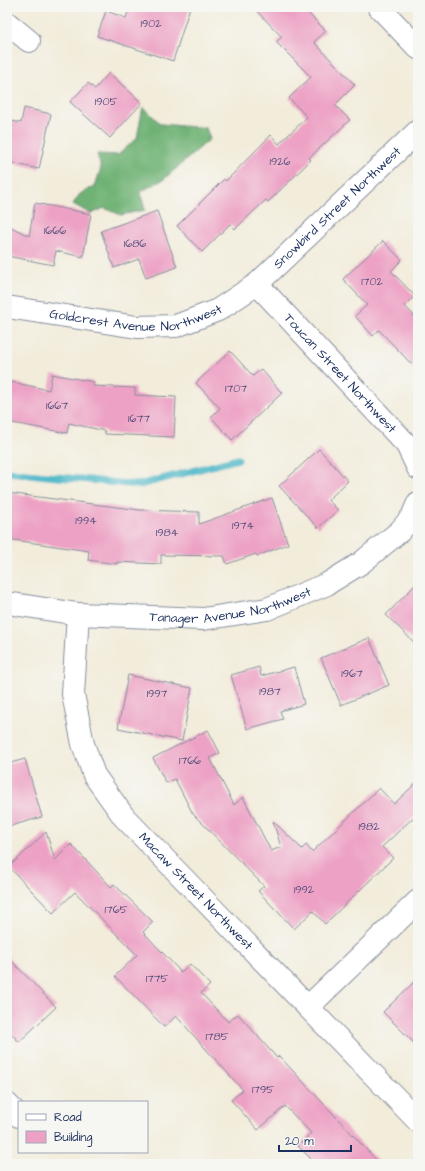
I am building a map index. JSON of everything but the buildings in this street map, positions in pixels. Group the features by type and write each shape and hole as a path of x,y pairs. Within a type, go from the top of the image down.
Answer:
{"street":[{"path":"379,7 418,48"},
{"path":"7,22 29,41"},
{"name":"Snowbird Street Northwest","path":"257,284 418,131"},
{"name":"Goldcrest Avenue Northwest","path":"7,308 137,327 176,326 218,310 257,284"},
{"name":"Toucan Street Northwest","path":"257,284 407,445 418,468"},
{"name":"Tanager Avenue Northwest","path":"7,603 78,614 203,619 267,609 328,584 361,563 400,531 412,517 418,503"},
{"name":"Macaw Street Northwest","path":"78,614 73,694 83,744 94,775 124,818 418,1121"},
{"path":"308,1007 418,902"},
{"path":"7,1104 18,1115"}],"green space":[{"path":"143,107 161,124 206,128 210,139 164,179 140,192 145,210 121,215 104,208 91,214 73,204 80,194 95,186 101,168 97,154 118,155 137,138"}],"waterway":[{"path":"7,472 139,485 238,459"}]}
